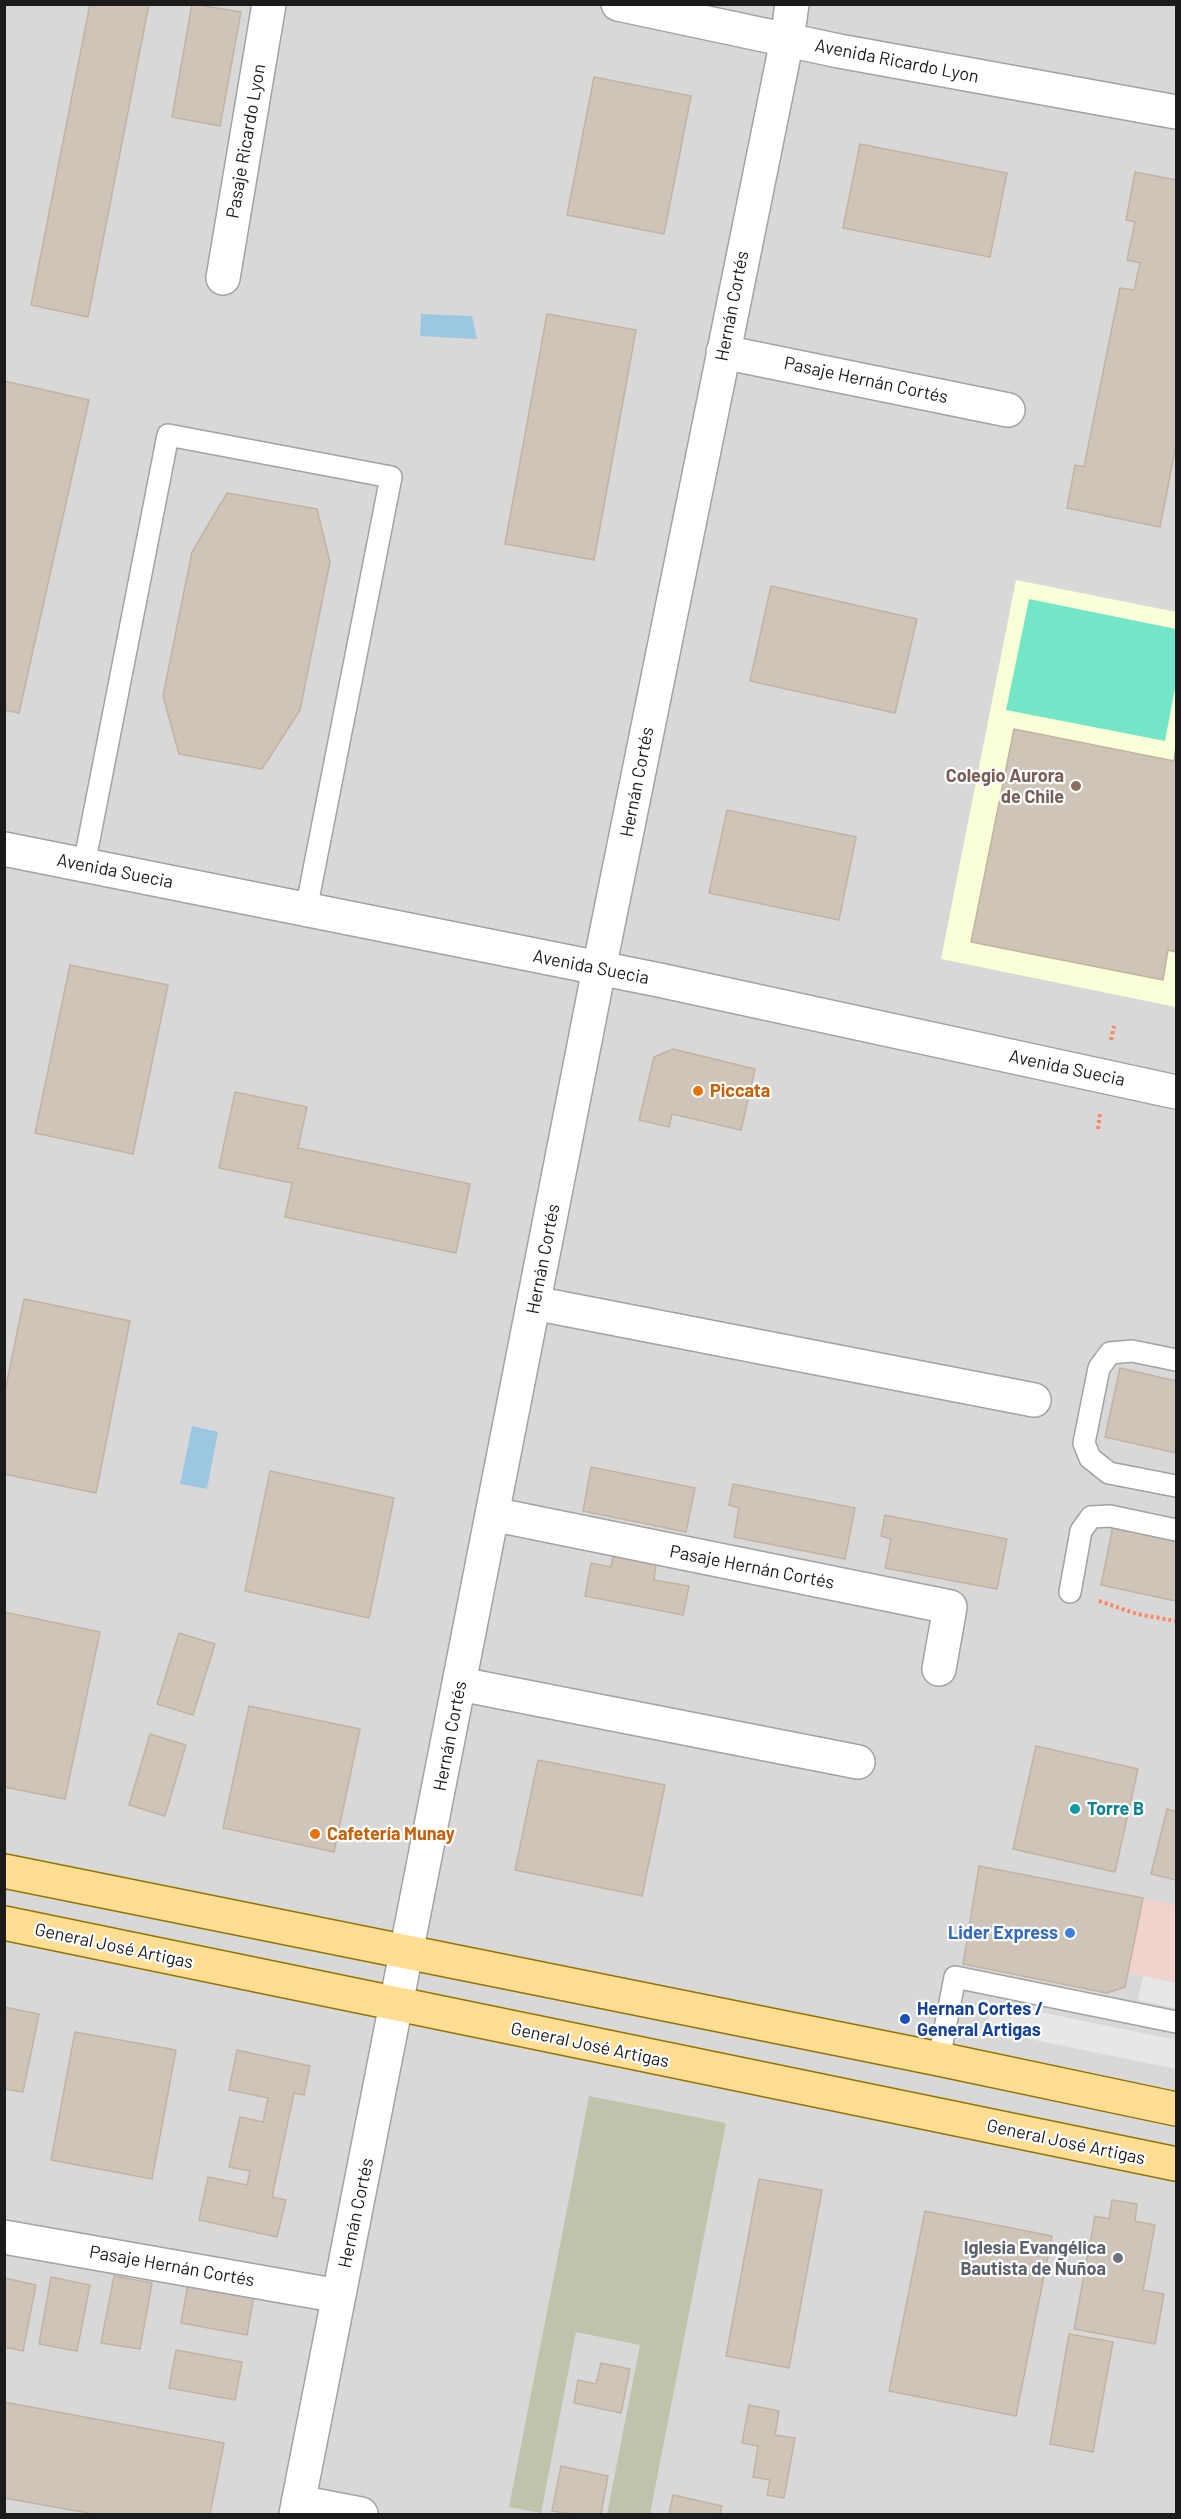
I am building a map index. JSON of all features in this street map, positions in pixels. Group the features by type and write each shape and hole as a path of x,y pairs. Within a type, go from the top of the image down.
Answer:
{"main road":[{"path":"4,1871 939,2059 1176,2109"},
{"name":"General José Artigas","path":"4,1923 398,2006 1176,2164"}],"street":[{"name":"Pasaje Ricardo Lyon","path":"223,278 268,4"},
{"name":"Avenida Ricardo Lyon","path":"618,4 787,40 1176,112"},
{"name":"Hernán Cortés","path":"297,2508 398,2006 599,969 787,40 792,4"},
{"name":"Pasaje Hernán Cortés","path":"723,352 1008,410"},
{"name":"Avenida Suecia","path":"4,849 599,969 1176,1092"},
{"path":"534,1303 1034,1400"},
{"name":"Pasaje Hernán Cortés","path":"492,1514 950,1607 939,1669"},
{"path":"460,1684 858,1762"},
{"name":"Pasaje Hernán Cortés","path":"4,2237 339,2296"},
{"path":"297,2508 362,2514"}],"lane":[{"path":"84,865 168,435 391,477 306,910"},
{"path":"1176,1360 1132,1351 1110,1353 1099,1368 1084,1443 1090,1458 1109,1473 1176,1486"},
{"path":"1070,1592 1081,1531 1091,1517 1110,1516 1176,1530"},
{"path":"939,2059 956,1977 1176,2022"}],"path":[{"path":"1070,1592 1137,1614 1176,1621"}],"shaded area":[{"path":"5,5 1176,5 1176,2514 5,2514"},
{"name":"Colegio Aurora de Chile","path":"1016,580 1176,612 1176,1007 941,959"},
{"path":"1143,1898 1176,1905 1176,1982 1128,1973"},
{"path":"1143,1976 1176,1983 1176,2008 1138,2000"},
{"path":"992,2002 1176,2040 1176,2069 986,2030"},
{"path":"589,2096 726,2123 650,2514 607,2514 640,2345 576,2332 541,2513 509,2507"}],"green space":[{"path":"1029,599 1176,629 1176,683 1165,741 1006,710"}],"water":[{"path":"421,314 472,316 477,339 420,336"},
{"path":"192,1426 218,1432 207,1489 180,1484"}],"building":[{"path":"90,4 149,4 88,317 31,305"},
{"path":"192,4 241,12 220,126 172,117"},
{"path":"594,77 691,96 664,234 567,215"},
{"path":"860,144 1007,173 990,257 843,228"},
{"path":"1135,172 1176,180 1176,445 1160,527 1067,508 1075,465 1084,467 1120,288 1134,290 1140,263 1127,260 1135,222 1126,220"},
{"path":"547,314 636,330 594,560 505,544"},
{"path":"4,381 89,400 19,713 4,710"},
{"path":"227,493 317,509 330,562 300,710 262,769 179,754 163,696 192,552"},
{"path":"771,586 917,619 895,713 750,681"},
{"path":"1014,729 1174,761 1176,746 1176,952 1168,950 1163,980 971,942"},
{"path":"727,810 856,837 839,920 709,893"},
{"path":"70,965 168,985 133,1154 35,1133"},
{"name":"Piccata","path":"673,1049 755,1069 741,1130 672,1114 669,1127 639,1120 654,1057"},
{"path":"235,1092 307,1107 298,1148 470,1184 456,1253 285,1217 292,1183 219,1168"},
{"path":"24,1299 130,1321 96,1493 4,1474 4,1396"},
{"path":"1120,1368 1176,1381 1176,1453 1105,1437"},
{"path":"591,1467 695,1488 686,1532 583,1511"},
{"path":"270,1471 394,1498 369,1618 245,1591"},
{"path":"733,1484 855,1508 845,1559 734,1537 739,1508 729,1505"},
{"path":"885,1515 1007,1539 997,1589 885,1568 891,1539 881,1536"},
{"path":"1113,1526 1176,1539 1176,1601 1101,1585"},
{"path":"613,1556 656,1564 654,1580 689,1586 683,1615 585,1596 591,1563 611,1567"},
{"path":"4,1612 100,1632 65,1799 4,1787"},
{"path":"179,1633 215,1644 193,1715 157,1704"},
{"path":"249,1706 360,1729 334,1852 223,1828"},
{"path":"150,1734 186,1745 165,1816 129,1805"},
{"name":"Torre B","path":"1036,1746 1138,1769 1115,1872 1013,1849"},
{"path":"538,1760 665,1785 642,1896 515,1870"},
{"path":"1167,1809 1176,1812 1176,1880 1151,1874"},
{"path":"979,1866 1143,1898 1125,1987 1107,1993 963,1964"},
{"path":"4,2007 39,2014 23,2092 4,2089"},
{"path":"75,2032 176,2050 152,2179 51,2160"},
{"path":"237,2050 310,2066 304,2095 294,2093 272,2197 286,2200 277,2237 199,2220 208,2177 247,2185 250,2171 229,2167 240,2117 263,2122 268,2098 229,2090"},
{"path":"759,2179 822,2190 789,2368 726,2356"},
{"name":"Iglesia Evangélica Bautista de Ñuñoa","path":"1112,2200 1137,2204 1135,2221 1155,2225 1143,2290 1164,2294 1155,2344 1074,2329 1095,2216 1109,2219"},
{"path":"925,2211 1052,2236 1016,2416 889,2391"},
{"path":"114,2276 152,2283 140,2349 101,2343"},
{"path":"51,2277 90,2285 77,2351 39,2344"},
{"path":"4,2278 36,2285 23,2351 4,2347"},
{"path":"188,2284 254,2296 247,2335 181,2323"},
{"path":"1069,2334 1113,2342 1093,2452 1050,2444"},
{"path":"176,2350 242,2362 235,2400 169,2388"},
{"path":"601,2363 630,2369 621,2413 574,2403 578,2380 596,2384"},
{"path":"4,2402 224,2443 210,2514 94,2514 4,2498"},
{"path":"749,2405 779,2411 775,2435 795,2438 784,2498 767,2495 770,2480 753,2477 758,2446 742,2443"},
{"path":"561,2466 608,2476 601,2514 552,2511"},
{"path":"673,2495 722,2506 720,2514 669,2514"}],"place":[{"name":"Colegio Aurora de Chile","path":"1076,786"},
{"name":"Piccata","path":"698,1091"},
{"name":"Torre B","path":"1075,1809"},
{"name":"Cafetería Munay","path":"315,1834"},
{"name":"Lider Express","path":"1070,1933"},
{"name":"Hernan Cortes / General Artigas","path":"905,2019"},
{"name":"Iglesia Evangélica Bautista de Ñuñoa","path":"1118,2258"}]}
